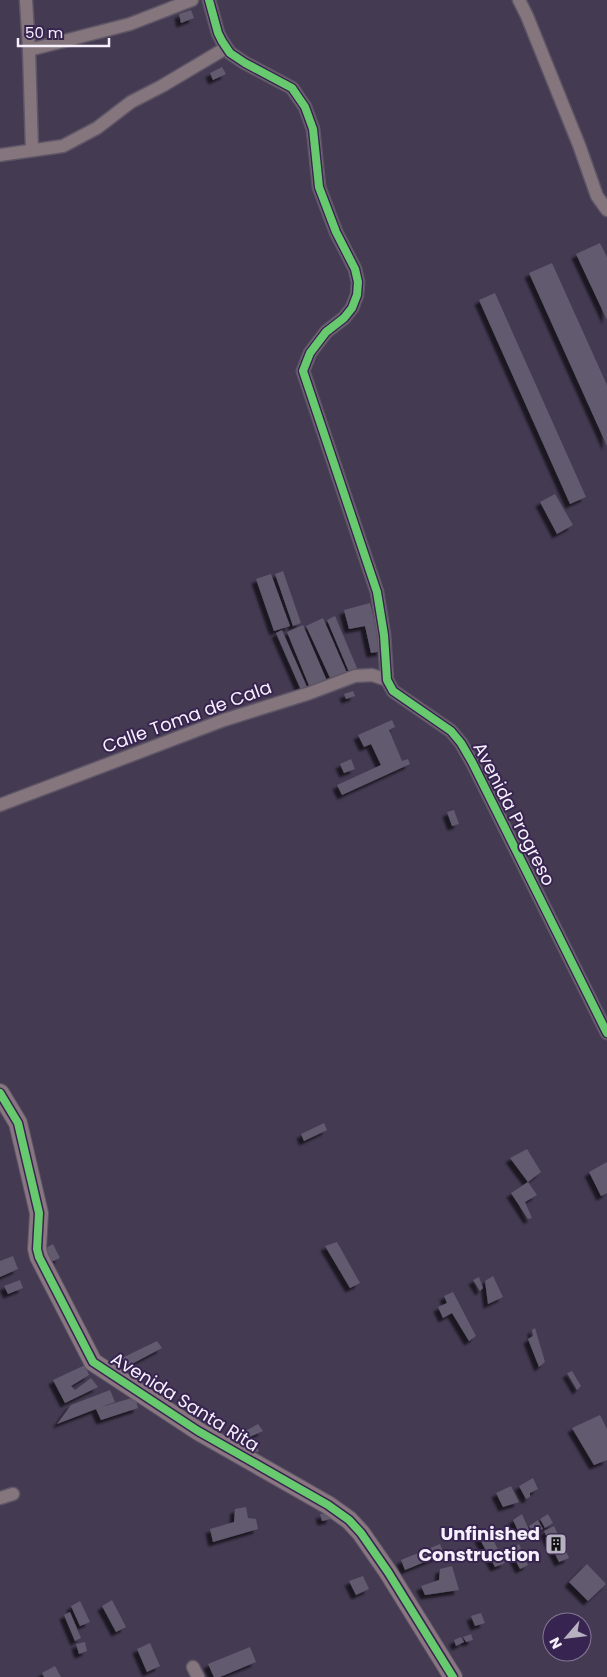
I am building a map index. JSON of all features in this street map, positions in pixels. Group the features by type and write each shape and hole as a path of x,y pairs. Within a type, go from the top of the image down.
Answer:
{"street":[{"path":"26,0 32,150"},
{"path":"29,50 130,24 192,0"},
{"path":"209,0 218,33 226,48 245,63 292,88 305,107 313,129 319,187 336,232 355,269 358,288 352,308 344,318 326,332 310,353 303,371 377,592 384,636 387,680"},
{"path":"519,0 598,196 607,210"},
{"path":"0,155 63,146 84,136 131,102 226,48"},
{"name":"Calle Toma de Cala","path":"0,805 224,720 355,676 372,675 387,680"},
{"name":"Avenida Progreso","path":"387,680 394,691 451,731 461,742 607,1033"},
{"name":"Avenida Santa Rita","path":"0,1093 18,1123 40,1213 39,1257 91,1359 198,1432 328,1505 349,1520 361,1533 388,1572 453,1677"},
{"path":"0,1498 13,1494"}],"building":[{"path":"191,10 194,18 181,23 179,14"},
{"path":"222,67 226,74 213,80 210,73"},
{"path":"600,243 607,257 607,320 576,254"},
{"path":"552,263 607,385 607,446 529,273"},
{"path":"495,293 586,497 570,504 479,300"},
{"path":"555,494 573,525 557,534 540,502"},
{"path":"283,571 301,623 293,626 275,574"},
{"path":"271,574 290,626 274,631 256,579"},
{"path":"370,603 382,651 371,653 365,626 349,629 344,610"},
{"path":"335,616 357,668 349,672 327,620"},
{"path":"323,618 347,673 331,680 306,626"},
{"path":"303,625 327,681 310,688 287,632"},
{"path":"282,630 307,687 301,690 276,633"},
{"path":"353,691 355,696 346,699 344,694"},
{"path":"392,720 395,727 389,730 402,761 408,759 410,764 342,795 337,785 381,765 371,744 364,747 358,735"},
{"path":"351,759 355,769 344,773 340,764"},
{"path":"454,810 459,824 452,826 447,812"},
{"path":"324,1123 327,1130 304,1141 301,1134"},
{"path":"527,1149 541,1172 528,1182 510,1158"},
{"path":"607,1162 607,1193 601,1196 589,1172"},
{"path":"528,1182 537,1195 525,1202 532,1218 528,1219 511,1193"},
{"path":"337,1242 360,1283 350,1288 325,1246"},
{"path":"53,1244 60,1258 51,1262 44,1249"},
{"path":"13,1256 18,1269 0,1277 0,1261"},
{"path":"493,1276 503,1297 488,1304 485,1281"},
{"path":"479,1277 483,1288 480,1291 473,1280"},
{"path":"20,1280 23,1288 8,1294 4,1286"},
{"path":"453,1292 476,1336 469,1341 452,1313 443,1318 438,1307 447,1303 444,1296"},
{"path":"535,1328 545,1362 539,1367 528,1339 533,1336 532,1330"},
{"path":"157,1341 162,1348 128,1366 122,1358"},
{"path":"85,1365 89,1375 71,1386 75,1390 91,1378 98,1387 65,1403 53,1380"},
{"path":"572,1371 581,1386 577,1390 567,1373"},
{"path":"110,1390 115,1402 101,1407 135,1397 138,1408 101,1420 96,1409 57,1424 71,1405"},
{"path":"600,1415 607,1429 607,1460 594,1465 572,1428"},
{"path":"258,1424 263,1431 243,1440 240,1434"},
{"path":"255,1438 259,1451 254,1453 248,1442"},
{"path":"533,1478 538,1489 530,1493 530,1497 526,1499 519,1486"},
{"path":"511,1486 519,1502 503,1507 496,1493"},
{"path":"246,1507 248,1518 256,1519 258,1529 213,1542 210,1529 234,1522 235,1509"},
{"path":"330,1513 331,1519 322,1521 320,1514"},
{"path":"522,1514 529,1530 520,1535 513,1520"},
{"path":"548,1514 553,1523 545,1528 540,1519"},
{"path":"538,1520 543,1529 533,1533 529,1526"},
{"name":"Unfinished Construction","path":"554,1526 569,1558 559,1562 544,1531"},
{"path":"487,1528 505,1563 495,1567 477,1534"},
{"path":"440,1544 444,1554 405,1570 401,1560"},
{"path":"519,1544 528,1565 520,1569 510,1550"},
{"path":"587,1564 606,1584 588,1601 569,1582"},
{"path":"452,1566 459,1590 425,1595 421,1586 439,1580 440,1569"},
{"path":"363,1576 369,1589 356,1595 349,1581"},
{"path":"112,1600 126,1627 116,1632 102,1606"},
{"path":"80,1601 90,1622 80,1626 71,1606"},
{"path":"70,1612 81,1638 75,1641 64,1615"},
{"path":"481,1613 485,1623 475,1626 471,1616"},
{"path":"471,1634 473,1640 466,1642 463,1637"},
{"path":"461,1637 464,1642 456,1646 454,1640"},
{"path":"85,1642 87,1651 79,1654 76,1644"},
{"path":"150,1643 160,1666 147,1672 137,1649"},
{"path":"250,1647 256,1662 220,1677 214,1677 208,1664"},
{"path":"55,1666 61,1677 44,1677 42,1673"}],"cycle path":[{"path":"209,0 218,33 230,53 292,88 305,107 313,129 319,187 336,232 355,269 358,282 357,295 352,308 344,318 326,332 310,353 303,371 377,592 384,635 387,680 393,691 451,731 461,743 607,1033"},
{"path":"0,1093 18,1123 39,1213 37,1249 39,1257 93,1362 198,1431 328,1505 349,1520 361,1533 388,1572 453,1677"}],"place":[{"name":"Unfinished Construction","path":"556,1544"}]}
